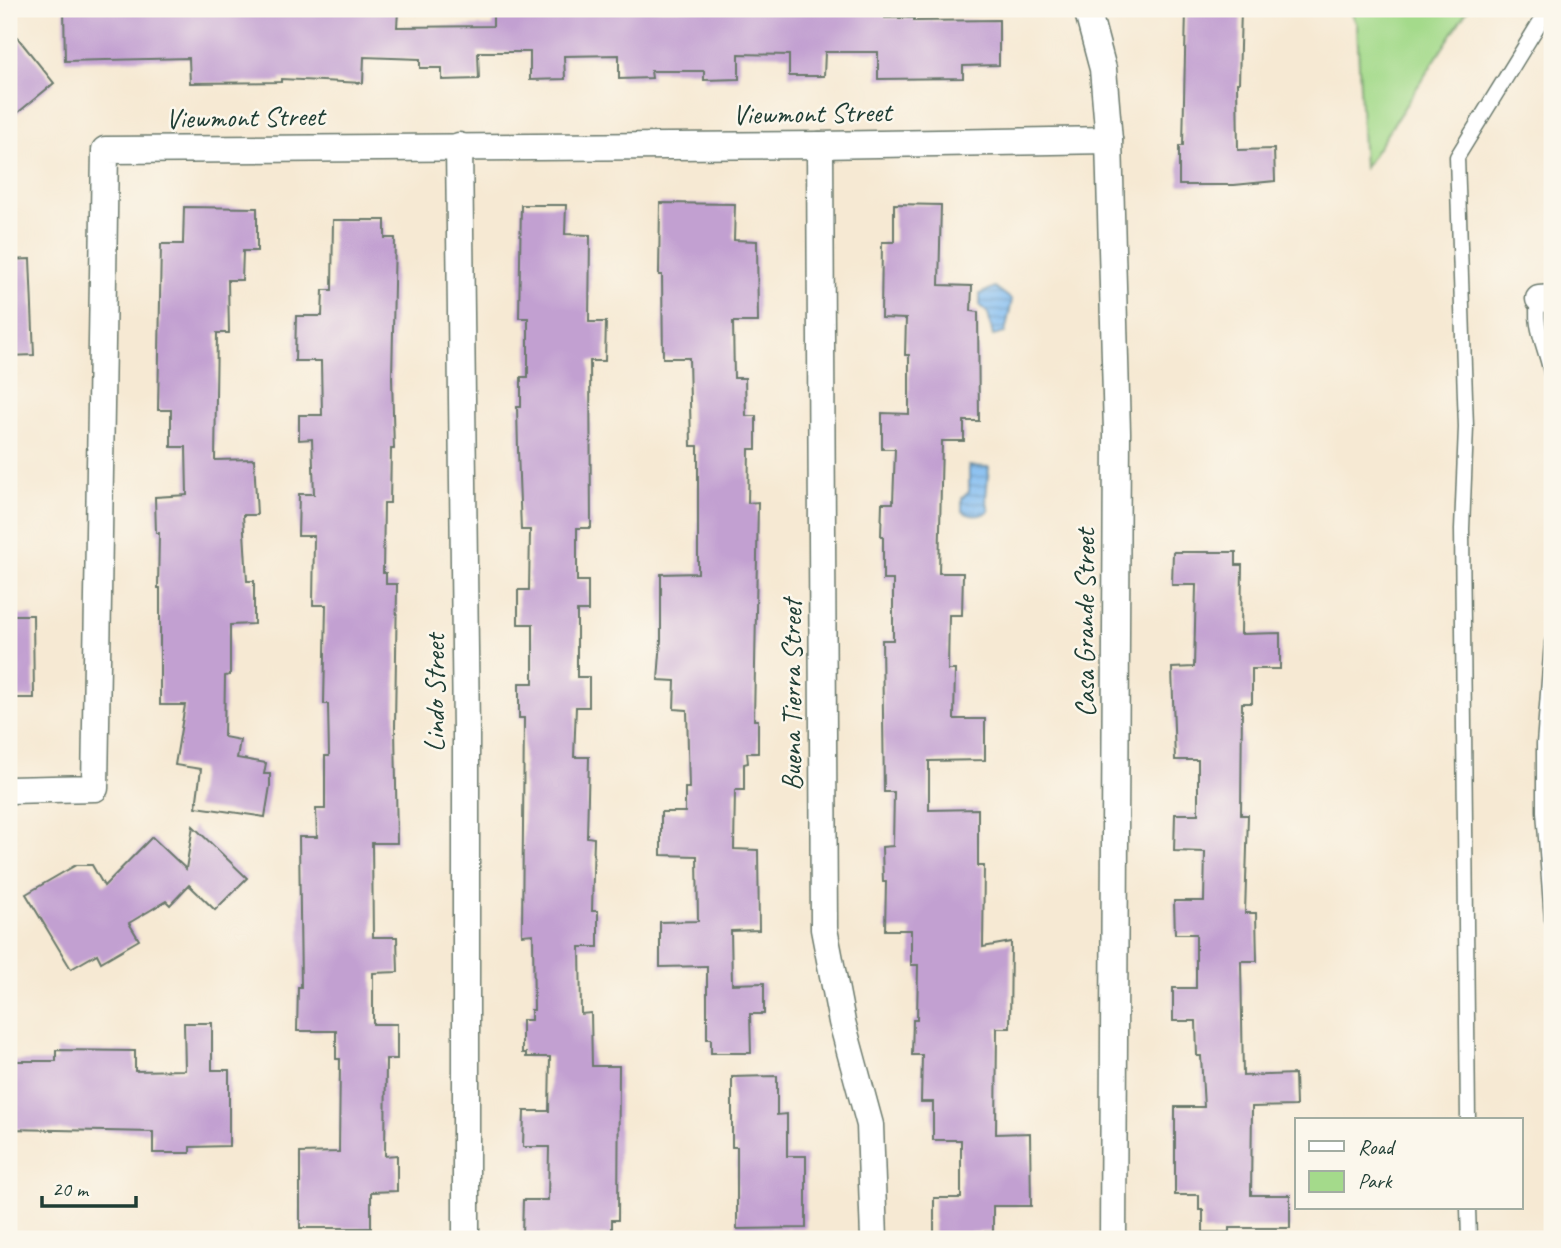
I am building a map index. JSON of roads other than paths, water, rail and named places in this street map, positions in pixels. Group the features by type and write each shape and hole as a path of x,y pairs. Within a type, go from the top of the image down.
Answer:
{"street":[{"name":"Casa Grande Street","path":"1087,9 1102,69 1109,140 1116,432 1113,1239"},
{"name":"Viewmont Street","path":"9,790 95,788 105,150 821,145 1109,140"},
{"name":"Buena Tierra Street","path":"821,145 824,929 842,1022 870,1125 874,1239"},
{"name":"Lindo Street","path":"459,146 466,719 466,1239"}],"lane":[{"path":"1468,1118 1462,529 1466,427 1457,158 1548,9"},
{"path":"1546,298 1535,313 1552,379"},
{"path":"1552,642 1544,744 1544,811 1552,920"},
{"path":"1468,1210 1469,1239"}],"water":[{"path":"995,287 1012,300 1005,333 993,336 988,313 980,306 980,294"},
{"path":"969,466 989,467 986,498 989,511 979,515 962,511 962,498 969,492"}]}
